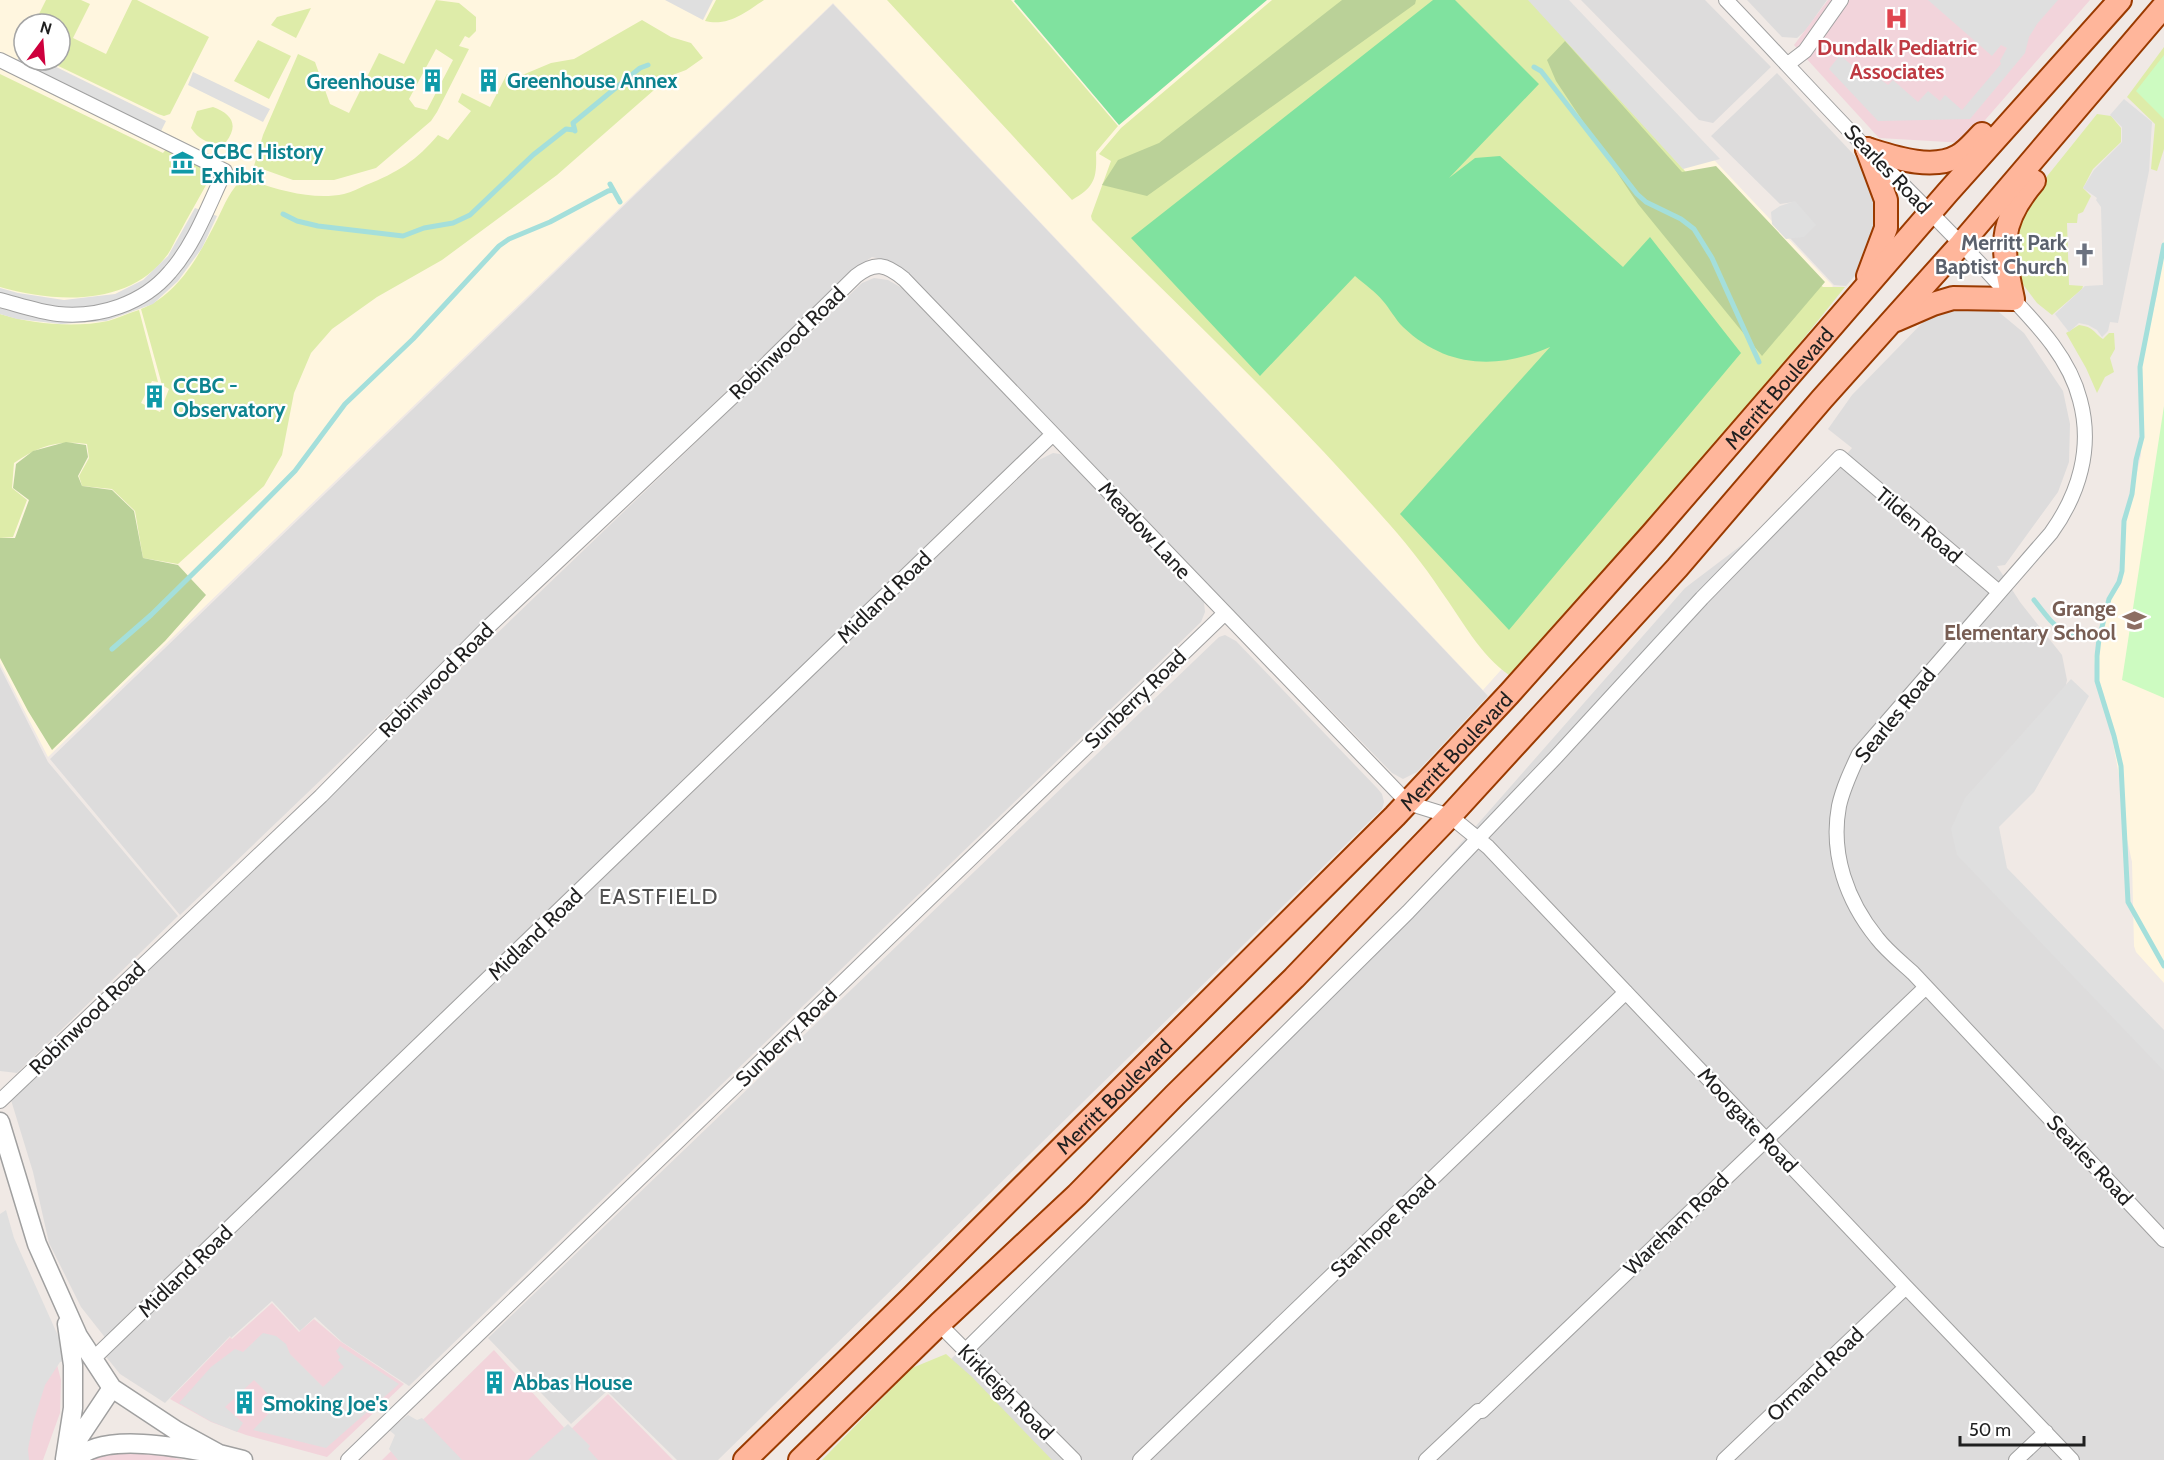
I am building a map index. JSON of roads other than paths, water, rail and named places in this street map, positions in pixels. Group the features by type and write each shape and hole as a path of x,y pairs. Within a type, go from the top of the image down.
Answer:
{"main road":[{"path":"1867,149 1914,162 1943,161 1958,157 2001,114 2063,44 2116,5"},
{"name":"Merritt Boulevard","path":"745,1460 1408,803 1644,543 1930,213 2116,5"},
{"name":"Merritt Boulevard","path":"800,1460 939,1323 1077,1195 1294,978 1450,816 1677,568 1961,244 2164,6"},
{"path":"1890,323 1953,298 2013,299 2005,252 2005,235 2012,210 2024,192 2063,147 2068,119"},
{"path":"1861,294 1886,228 1886,200 1867,149"}],"street":[{"name":"Searles Road","path":"1726,0 2043,332 2071,375 2080,400 2084,442 2083,464 2077,486 2065,513 2051,533 1859,754 1839,805 1836,834 1846,889 1878,940 1926,987 2164,1240"},
{"path":"1788,64 1805,51 1841,0"},
{"path":"0,60 225,171 189,244 171,271 149,293 106,310 80,315 56,314 0,300"},
{"name":"Meadow Lane","path":"877,266 888,267 904,279 1408,803"},
{"name":"Robinwood Road","path":"0,1101 321,796 487,628 745,385 856,276 864,270 877,266"},
{"name":"Midland Road","path":"93,1359 1053,434"},
{"name":"Tilden Road","path":"1479,838 1702,598 1840,457 1999,592"},
{"name":"Sunberry Road","path":"348,1460 1224,614"},
{"name":"Moorgate Road","path":"1408,803 1450,816 1479,838 2072,1460"},
{"path":"966,1350 1200,1120 1479,838"},
{"name":"Wareham Road","path":"1426,1460 1478,1411 1482,1410 1926,987"},
{"name":"Stanhope Road","path":"1140,1460 1626,992"},
{"path":"0,1122 37,1244 78,1336 112,1388 177,1431 219,1454"},
{"name":"Ormand Road","path":"1724,1460 1906,1287"},
{"path":"65,1310 73,1365 73,1408 68,1460"},
{"name":"Kirkleigh Road","path":"939,1323 1074,1460"},
{"path":"68,1460 112,1388"},
{"path":"2016,1460 2046,1432"},
{"path":"68,1460 103,1446 134,1444 219,1454 243,1460"}],"waterway":[{"path":"575,131 573,123 640,68 648,65"},
{"path":"1534,67 1541,71 1637,194 1646,202 1681,219 1694,229 1712,258 1759,362"},
{"path":"283,214 297,221 318,226 403,236 424,228 453,223 470,215 533,155 566,129 574,130"},
{"path":"610,184 620,202"},
{"path":"112,649 151,615 295,471 345,404 413,339 499,246 509,239 550,222 613,190"},
{"path":"2164,245 2140,367 2142,437 2136,460 2132,494 2124,521 2122,571 2119,582 2109,599 2097,656 2097,681 2121,766 2128,902 2164,966"},
{"path":"2034,600 2060,629 2075,635 2099,639"}],"place":[{"name":"Dundalk Pediatric Associates","path":"1897,19"},
{"name":"Greenhouse Annex","path":"489,80"},
{"name":"Greenhouse","path":"433,81"},
{"name":"CCBC History Exhibit","path":"183,163"},
{"name":"Merritt Park Baptist Church","path":"2085,254"},
{"name":"CCBC - Observatory","path":"155,397"},
{"name":"Grange Elementary School","path":"2134,620"},
{"name":"Abbas House","path":"495,1382"},
{"name":"Smoking Joe's","path":"245,1403"}],"district":[{"name":"EASTFIELD","path":"659,896"}]}
